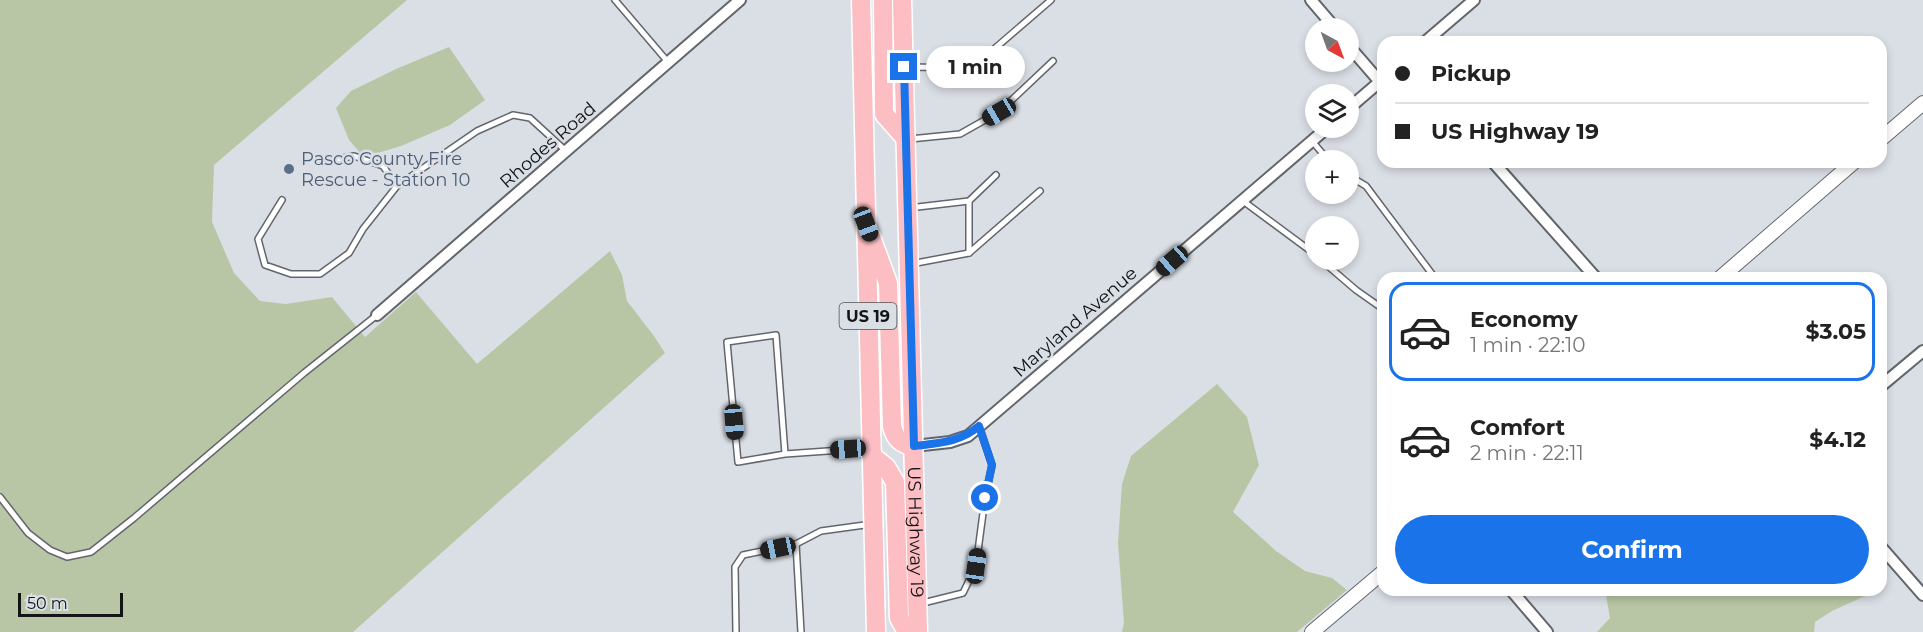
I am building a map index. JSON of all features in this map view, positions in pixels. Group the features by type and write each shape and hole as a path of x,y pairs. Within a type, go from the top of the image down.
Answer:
{"highway":[{"name":"US 19","path":"861,0 876,632"},
{"path":"883,0 884,114 906,139"},
{"name":"US Highway 19","path":"902,0 918,632"},
{"path":"866,224 888,283 892,426 894,434 905,446 914,446"},
{"path":"871,451 886,467 895,482 899,618 907,632"}],"street":[{"name":"Rhodes Road","path":"377,315 740,0"},
{"path":"1311,0 1326,18"},
{"path":"1432,36 1473,0"},
{"path":"1359,57 1377,76"},
{"path":"1359,99 1377,84"},
{"path":"1887,134 1923,103"},
{"name":"Maryland Avenue","path":"914,446 950,442 968,436 1315,138"},
{"path":"1498,168 1591,272"},
{"path":"1727,272 1847,168"},
{"path":"1887,381 1923,351"},
{"path":"1887,554 1923,595"},
{"path":"1312,632 1377,577"},
{"path":"1516,596 1547,632"}],"lane":[{"path":"615,0 668,62"},
{"path":"904,67 972,68 1051,0"},
{"path":"906,139 960,134 999,112 1053,61"},
{"path":"282,200 258,239 265,265 291,274 320,274 349,253 363,229 397,186 477,131 513,115 530,118 566,151"},
{"path":"1311,141 1319,150"},
{"path":"327,160 354,156 383,166 397,186"},
{"path":"908,208 969,201 996,175"},
{"path":"1359,182 1366,186 1430,272"},
{"path":"909,264 969,253 1040,191"},
{"path":"1242,200 1305,247"},
{"path":"969,201 969,253"},
{"path":"1333,270 1377,305"},
{"path":"0,497 28,533 50,550 67,557 91,552 377,315"},
{"path":"785,453 776,334 727,342 738,462 785,453 871,451"},
{"path":"918,604 963,593 976,566 992,465 979,426"},
{"path":"736,632 735,567 743,555 796,544 821,531 873,524"},
{"path":"796,544 801,632"}],"green space":[{"path":"0,0 407,0 214,165 212,222 234,273 260,301 286,304 332,297 365,337 416,292 477,364 610,251 622,275 627,301 665,353 353,632 0,632"},
{"path":"449,47 485,100 450,125 401,146 364,157 349,140 336,108 351,91"},
{"path":"1217,384 1247,417 1259,465 1233,512 1276,551 1305,571 1332,578 1347,590 1297,632 1122,632 1124,623 1118,543 1122,484 1131,456"},
{"path":"1606,596 1865,596 1832,611 1815,622 1814,632 1597,632 1610,618"}],"place":[{"name":"Pasco County Fire Rescue - Station 10","path":"289,169"}],"route":[{"path":"904,67 914,446 950,442 968,436 979,426 992,465 985,498"}]}
